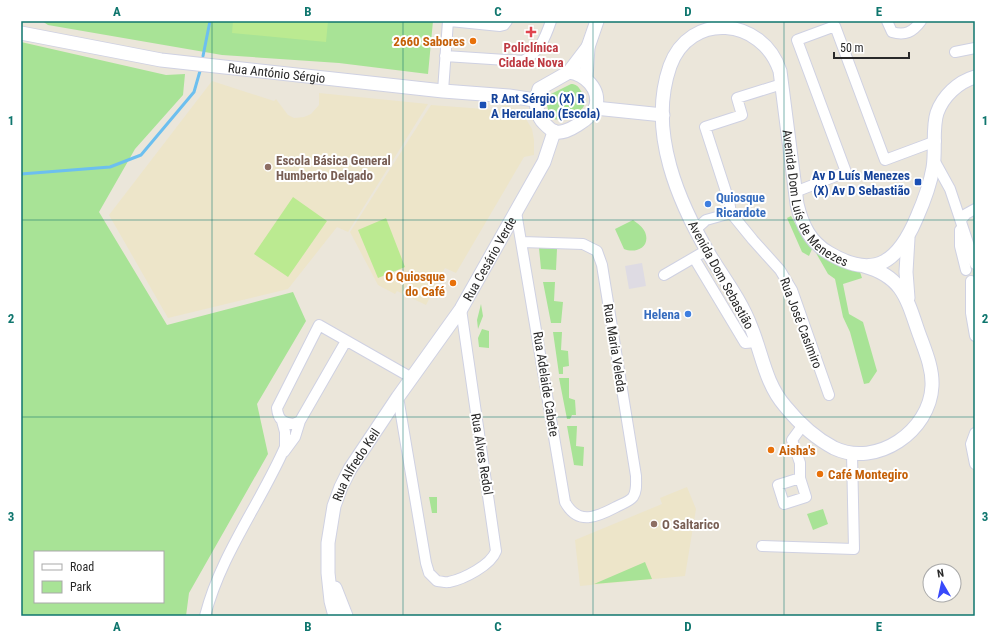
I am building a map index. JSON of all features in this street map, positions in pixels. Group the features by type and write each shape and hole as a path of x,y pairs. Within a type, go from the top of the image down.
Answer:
{"street":[{"path":"443,91 449,21 500,26 504,25 507,21"},
{"path":"445,56 522,61 533,55 546,38 551,21"},
{"path":"586,78 588,47 597,21"},
{"path":"887,21 892,32 900,35 909,33 916,29 921,21"},
{"path":"795,192 846,172 796,40 835,26 885,160 936,142"},
{"name":"Avenida Dom Luís de Menezes","path":"663,115 667,77 676,53 693,36 705,31 720,28 733,28 748,33 760,40 769,49 776,60 782,84 795,192 800,219 812,240 828,253 846,262 864,266 888,261 898,252 908,238 927,193 934,160 937,113 956,86 970,78 975,77"},
{"name":"Rua António Sérgio","path":"21,33 161,60 443,91 509,96 535,100"},
{"path":"569,72 578,73 586,78 596,99 595,108 583,122 563,132 554,132 542,121 535,100 539,89 569,72 588,47"},
{"path":"955,52 975,48"},
{"path":"695,230 706,220 731,213 729,201 705,127 742,115 737,98 782,84"},
{"path":"595,108 663,115"},
{"name":"Avenida Dom Sebastião","path":"663,115 666,151 673,179 683,206 695,230 742,307 772,388 784,406 803,425 835,448 852,453 882,450 900,441 915,427 924,414 930,399 932,378 930,366 908,299"},
{"name":"Rua Cesário Verde","path":"412,378 461,309 544,162 554,132"},
{"path":"934,160 950,189 960,220 972,267 966,276 973,281 971,313 975,336"},
{"path":"960,220 966,214 975,209"},
{"name":"Rua Adelaide Cabete","path":"516,212 565,502 569,509 577,515 586,518 594,517 612,509"},
{"name":"Rua José Casimiro","path":"731,213 780,270 792,290 829,395"},
{"path":"908,238 906,272 908,299"},
{"name":"Rua Maria Veleda","path":"522,242 583,244 597,251 602,265 637,489 632,498 612,509"},
{"path":"664,275 707,250"},
{"path":"694,258 745,343 756,342"},
{"path":"864,266 888,276 902,288 908,299"},
{"name":"Rua Alves Redol","path":"398,397 426,563 429,572 437,581 448,582 459,579 488,564 494,558 496,544 461,309"},
{"path":"282,455 286,440 282,421 279,417 277,408 319,325 412,378"},
{"path":"205,616 216,580 226,557 282,455 295,437 300,421 346,341"},
{"name":"Rua Alfredo Keil","path":"335,616 331,601 328,562 330,524 341,486 350,469 412,378"},
{"path":"282,421 294,424 300,421"},
{"path":"800,478 800,463 792,440 803,425"},
{"path":"975,432 971,444 975,464"},
{"path":"762,546 854,548 852,453"},
{"name":"Rua Alfredo Keil","path":"328,562 346,616"}],"shaded area":[{"name":"Escola Básica General Humberto Delgado","path":"212,81 274,101 276,99 288,115 294,118 304,117 311,114 319,105 319,93 428,104 348,232 337,227 288,289 168,318 109,215"},
{"path":"431,105 497,110 505,105 517,110 526,119 532,129 534,155 524,157 456,273 445,268 426,305 397,291 395,294 378,285 350,232"},
{"path":"642,263 646,286 629,289 625,266"},
{"name":"O Saltarico","path":"687,487 696,509 685,576 580,586 575,540 662,504 660,498"}],"green space":[{"path":"42,21 433,21 428,74 339,63 222,55 48,25"},
{"path":"233,21 328,21 326,42 232,33"},
{"path":"21,42 166,75 185,74 183,95 135,149 99,212 167,325 293,292 306,321 257,404 268,454 189,593 186,616 21,616"},
{"path":"571,84 574,84 579,88 585,98 584,106 578,113 568,118 558,120 554,119 548,110 546,99 549,95"},
{"path":"293,197 327,221 288,277 254,254"},
{"path":"791,216 804,239 812,249 809,256 802,252 787,218"},
{"path":"386,218 405,267 378,278 358,230"},
{"path":"633,220 644,230 646,242 641,248 633,251 624,249 615,229"},
{"path":"539,248 557,249 556,270 541,269"},
{"path":"816,253 838,265 860,272 862,278 843,284 849,314 863,322 877,371 869,383 864,384 850,332 843,317 835,279 828,274"},
{"path":"543,282 555,282 554,301 563,302 561,323 551,323"},
{"path":"481,304 483,316 478,329 477,320"},
{"path":"482,329 489,331 489,348 479,347 478,338"},
{"path":"553,332 562,332 561,350 568,351 569,366 563,367 563,374 559,374"},
{"path":"559,378 569,378 569,398 575,400 576,415 572,415 570,419 567,419"},
{"path":"567,426 577,426 576,446 584,447 583,466 574,465"},
{"path":"429,497 437,497 437,513 432,513"},
{"path":"823,509 828,524 813,530 807,514"},
{"path":"645,562 652,579 594,584"}],"waterway":[{"path":"203,56 210,21"},
{"path":"21,174 110,167 141,155 194,92 200,71"}],"place":[{"name":"Policlínica Cidade Nova","path":"531,32"},
{"name":"2660 Sabores","path":"473,41"},
{"name":"R Ant Sérgio (X) R A Herculano (Escola)","path":"483,105"},
{"name":"Escola Básica General Humberto Delgado","path":"268,167"},
{"name":"Av D Luís Menezes (X) Av D Sebastião","path":"918,182"},
{"name":"Quiosque Ricardote","path":"708,204"},
{"name":"O Quiosque do Café","path":"453,283"},
{"name":"Helena","path":"688,314"},
{"name":"Aisha's","path":"771,450"},
{"name":"Café Montegiro","path":"820,474"},
{"name":"O Saltarico","path":"654,524"}]}
